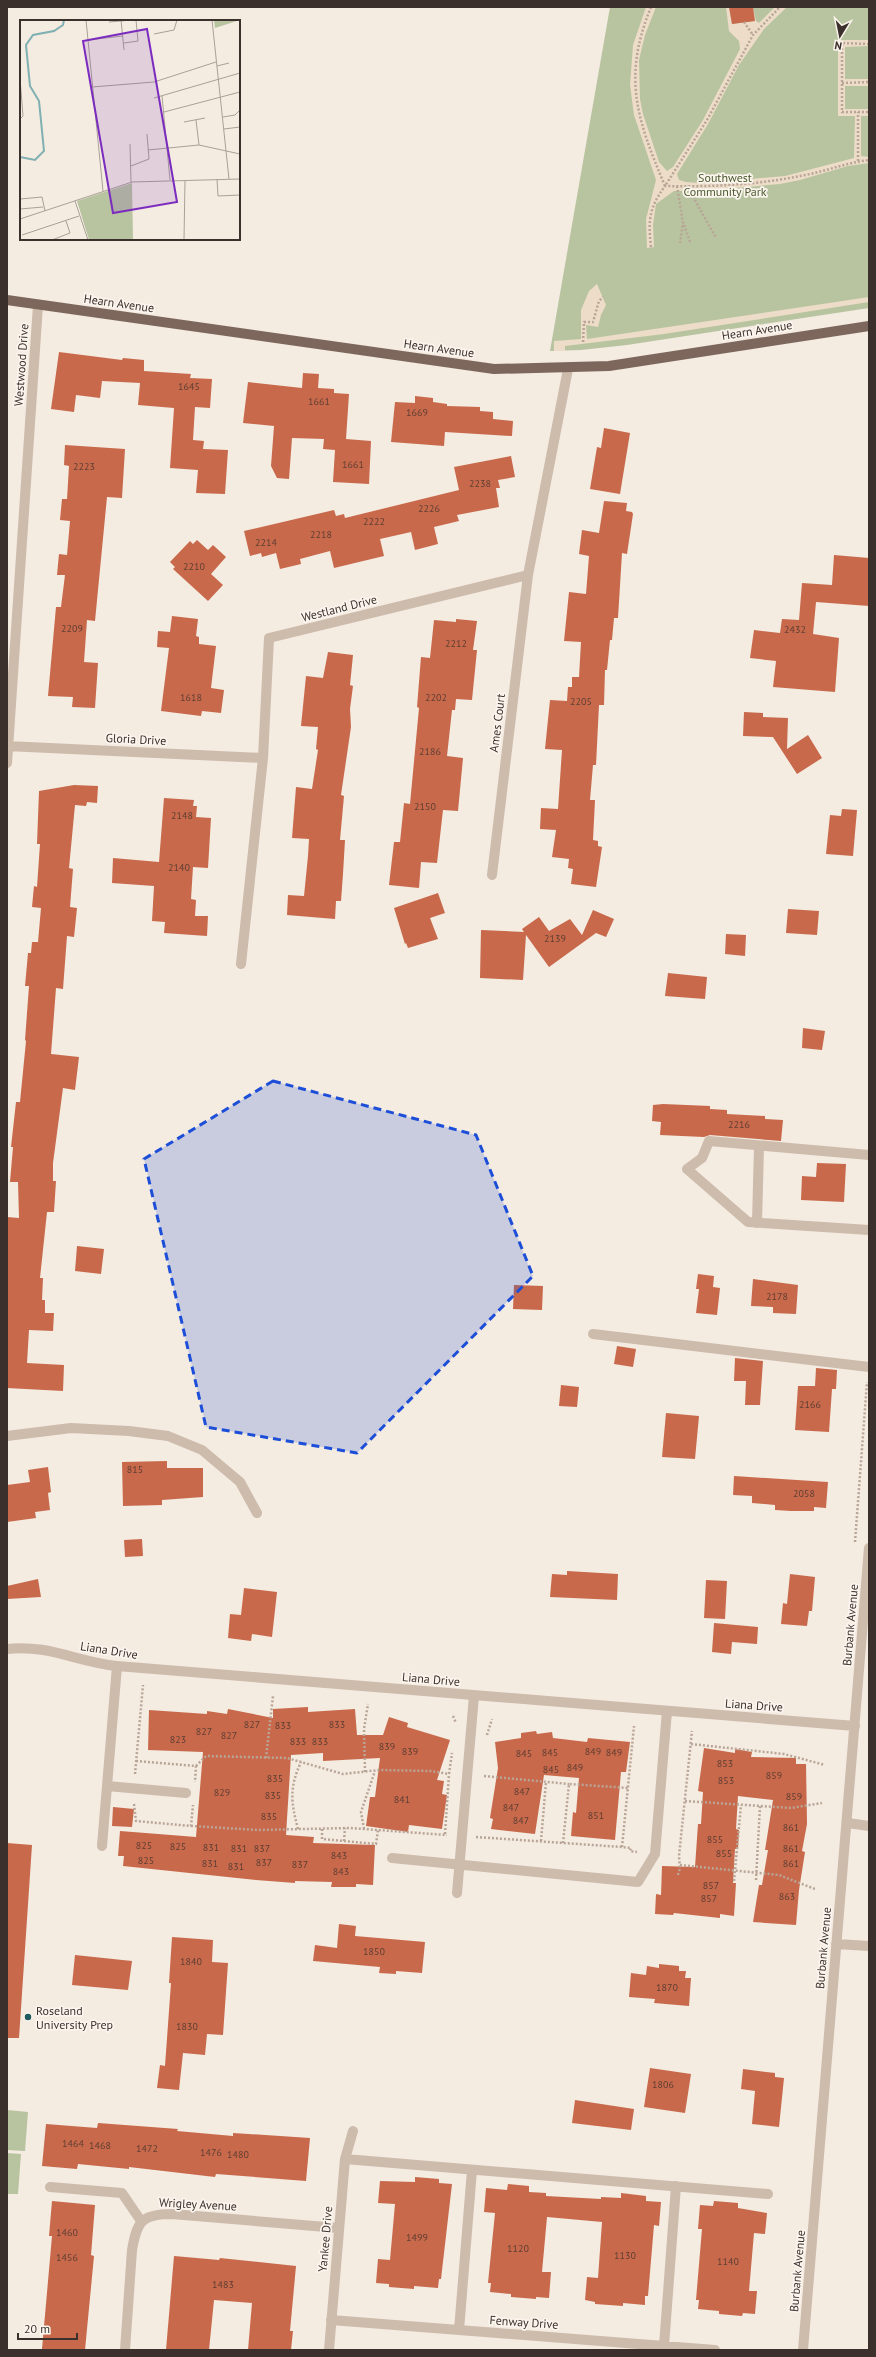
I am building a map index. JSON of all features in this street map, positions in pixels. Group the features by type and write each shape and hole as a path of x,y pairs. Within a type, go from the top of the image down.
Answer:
{"main road":[{"name":"Hearn Avenue","path":"7,300 494,369 568,369 609,366 869,326"}],"street":[{"name":"Westwood Drive","path":"7,763 38,305"},
{"path":"528,574 568,369"},
{"name":"Westland Drive","path":"241,964 263,758 269,638 528,574"},
{"name":"Ames Court","path":"492,875 528,574"},
{"name":"Gloria Drive","path":"8,746 263,758"},
{"path":"869,1155 709,1141 702,1158 687,1170 748,1222 869,1230"},
{"path":"757,1223 759,1146"},
{"path":"593,1334 868,1366"},
{"path":"7,1436 71,1428 129,1431 168,1436 202,1450 240,1482 257,1513"},
{"name":"Burbank Avenue","path":"803,2350 836,1944 848,1823 869,1548"},
{"name":"Liana Drive","path":"7,1649 31,1647 58,1652 80,1661 117,1666 855,1726"},
{"path":"102,1846 117,1666"},
{"path":"457,1893 474,1696"},
{"path":"392,1858 459,1863 638,1882 655,1854 667,1711"},
{"path":"107,1786 186,1793"},
{"path":"848,1823 869,1826"},
{"path":"836,1944 869,1946"},
{"name":"Yankee Drive","path":"329,2350 338,2228 346,2159 353,2131"},
{"path":"346,2159 768,2194"},
{"path":"459,2330 472,2170"},
{"path":"664,2346 676,2186"},
{"path":"50,2187 122,2193 140,2221 134,2234 132,2250 125,2350"},
{"name":"Wrigley Avenue","path":"140,2221 154,2214 172,2214 338,2228"},
{"name":"Fenway Drive","path":"331,2320 715,2350"}],"path":[{"path":"651,7 638,43 635,76 636,97 646,135 665,186"},
{"path":"651,247 649,222 651,208 707,120 753,35 780,7"},
{"path":"744,22 753,35"},
{"path":"869,44 842,44 842,112 869,112"},
{"path":"842,82 869,82"},
{"path":"858,112 858,161"},
{"path":"665,186 724,185 791,178 858,161 869,160"},
{"path":"677,186 683,223 690,242"},
{"path":"687,186 691,197 716,238"},
{"path":"680,243 683,223"},
{"path":"583,342 584,322 593,322 599,301 603,297"},
{"path":"855,1548 868,1366"},
{"path":"135,1779 143,1685"},
{"path":"266,1758 273,1696"},
{"path":"365,1772 364,1729 368,1704"},
{"path":"453,1716 456,1725"},
{"path":"622,1847 634,1726"},
{"path":"678,1875 692,1731"},
{"path":"691,1744 784,1754 825,1765"},
{"path":"445,1834 449,1774 453,1746"},
{"path":"196,1766 206,1756 287,1758 343,1774 375,1771 431,1770 449,1774"},
{"path":"298,1829 291,1803 293,1779 301,1762"},
{"path":"364,1829 361,1812 375,1771"},
{"path":"484,1776 629,1788"},
{"path":"541,1841 546,1782"},
{"path":"563,1843 569,1784"},
{"path":"685,1801 791,1808 822,1804"},
{"path":"734,1881 741,1805"},
{"path":"756,1880 760,1806"},
{"path":"191,1826 258,1830 345,1828 451,1835"},
{"path":"344,1841 345,1828"},
{"path":"322,1829 322,1839 376,1844 378,1830"},
{"path":"473,1836 622,1847 631,1848 630,1851 637,1852"},
{"path":"680,1865 779,1875 815,1889"}],"highlighted area":[{"path":"273,1081 476,1135 533,1276 357,1453 206,1427 144,1159"}],"green space":[{"name":"Southwest Community Park","path":"610,7 869,7 869,308 627,345 581,350 550,351"},
{"path":"7,2110 28,2112 25,2151 7,2150"},
{"path":"7,2153 21,2154 18,2194 7,2194"}],"shaded area":[{"path":"646,7 656,7 645,35 639,60 640,99 643,114 659,162 667,171 673,167 703,120 740,49 739,41 729,31 726,7 729,7 732,24 754,21 753,7 756,21 759,23 775,7 787,7 764,29 739,65 708,124 677,174 679,180 701,183 785,176 854,158 855,116 838,116 838,40 869,40 869,46 845,47 845,79 869,79 869,86 845,86 845,109 869,109 869,116 861,116 861,156 869,157 869,163 848,166 800,180 780,184 713,190 674,191 656,204 653,225 654,247 647,248 646,219 656,180 634,115 630,85 633,45"},
{"path":"597,284 606,305 601,315 598,327 586,325 587,339 869,297 869,302 664,334 565,346 565,351 554,351 554,341 581,339 581,310 589,291"}],"building":[{"path":"729,7 753,7 755,21 732,24"},
{"path":"59,352 122,360 123,358 144,360 144,371 191,374 190,378 212,379 210,408 195,407 193,440 204,441 203,449 228,450 225,494 196,493 198,470 170,468 174,408 138,405 140,383 102,381 100,398 76,395 74,412 51,409"},
{"path":"303,373 319,374 318,388 334,389 334,393 349,394 346,439 371,441 369,484 333,482 335,450 323,449 324,439 292,438 289,479 277,478 271,466 274,426 243,423 248,382 302,388"},
{"path":"415,396 433,398 433,402 447,404 447,406 480,407 480,411 493,412 493,419 513,421 512,436 445,432 444,446 391,442 395,402 415,403"},
{"path":"604,428 630,433 620,494 590,489 597,447 601,448"},
{"path":"65,445 125,449 122,498 107,497 95,621 87,620 84,662 98,663 95,708 72,707 73,697 48,696 56,607 61,607 65,575 57,575 59,554 67,555 70,521 60,520 62,499 67,499 69,466 64,465"},
{"path":"511,456 515,477 498,480 500,488 496,488 499,507 457,515 459,521 434,527 438,544 415,550 411,532 380,539 384,556 334,568 330,551 300,559 301,564 280,569 276,553 262,557 261,553 250,556 244,531 334,510 336,516 344,514 345,518 459,490 454,467"},
{"path":"604,501 627,503 626,511 632,512 633,514 627,554 622,553 618,618 614,618 612,640 610,640 607,670 605,670 604,705 599,705 596,765 593,765 590,800 595,800 593,840 598,841 598,846 602,847 596,887 571,884 573,869 568,868 569,859 552,857 556,830 540,829 541,808 558,809 562,750 545,749 550,700 567,701 568,687 572,687 572,677 579,677 581,642 564,641 569,592 586,594 589,556 579,554 582,530 599,533"},
{"path":"197,540 208,550 213,545 226,557 211,574 223,585 208,601 173,569 175,567 170,562 190,541 193,544"},
{"path":"834,555 869,558 869,606 816,602 813,634 839,638 835,692 773,687 776,661 750,658 754,630 780,633 782,619 799,620 802,583 832,585"},
{"path":"172,616 198,619 196,636 199,637 199,644 216,646 211,688 224,690 221,713 202,711 201,716 161,711 169,648 157,647 158,631 170,632"},
{"path":"456,619 477,621 473,650 477,650 472,700 456,699 455,710 452,710 447,756 463,758 458,811 443,810 437,863 421,862 419,888 389,885 394,842 400,842 404,803 410,804 419,708 417,707 421,657 430,658 434,620 456,622"},
{"path":"328,652 353,655 350,685 353,686 350,709 351,727 341,795 344,796 340,840 345,840 343,874 341,901 336,901 335,919 287,915 288,895 304,896 308,856 309,839 292,838 296,787 312,789 318,750 316,749 318,727 301,726 306,676 323,678"},
{"path":"744,712 763,713 763,717 788,718 787,749 808,735 822,758 797,774 773,737 743,736"},
{"path":"74,785 98,786 97,803 87,802 86,806 75,805 69,868 73,869 70,907 77,908 74,937 67,936 63,989 56,988 51,1054 79,1057 75,1090 63,1088 53,1163 53,1181 56,1181 54,1212 47,1212 40,1278 43,1278 42,1300 45,1300 45,1313 54,1313 53,1331 29,1330 27,1363 64,1365 63,1391 7,1388 7,1217 19,1218 18,1182 10,1182 13,1147 11,1147 16,1102 20,1102 26,1041 29,986 25,986 28,953 31,953 32,942 38,942 41,908 32,907 34,886 37,887 40,844 37,844 39,791"},
{"path":"164,798 194,800 193,806 197,806 196,817 211,818 208,868 193,867 191,899 196,900 195,916 208,916 207,936 164,933 165,922 152,921 154,886 112,883 113,858 159,862"},
{"path":"842,809 857,810 853,856 826,854 830,815 841,816"},
{"path":"438,893 445,913 430,918 438,939 408,948 406,943 405,944 394,908"},
{"path":"788,909 819,911 817,935 786,933"},
{"path":"593,910 614,919 606,937 596,933 549,967 526,935 523,980 480,978 481,930 524,932 522,929 539,917 549,931 570,919 582,935"},
{"path":"726,934 746,935 745,956 725,954"},
{"path":"668,973 707,977 705,999 665,996"},
{"path":"803,1028 825,1031 822,1050 802,1048"},
{"path":"653,1105 710,1106 710,1109 727,1110 727,1114 765,1116 765,1119 783,1120 781,1141 710,1135 704,1137 660,1135 661,1122 652,1121"},
{"path":"817,1163 846,1164 844,1202 801,1200 802,1176 816,1177"},
{"path":"77,1246 104,1249 101,1274 75,1271"},
{"path":"698,1274 714,1276 713,1287 720,1288 717,1315 696,1313 699,1289 696,1289"},
{"path":"753,1279 798,1285 796,1314 773,1313 773,1307 751,1306"},
{"path":"514,1285 543,1286 542,1310 513,1309"},
{"path":"617,1346 636,1349 633,1367 614,1364"},
{"path":"735,1358 763,1361 760,1405 745,1405 746,1381 734,1381"},
{"path":"816,1368 837,1370 836,1389 832,1389 829,1432 795,1430 798,1386 815,1386"},
{"path":"561,1385 579,1387 577,1407 559,1406"},
{"path":"666,1413 699,1416 695,1459 662,1457"},
{"path":"167,1461 167,1468 203,1468 203,1497 162,1500 162,1505 123,1506 122,1462"},
{"path":"48,1467 51,1492 48,1493 50,1510 35,1512 36,1518 7,1522 7,1485 30,1482 28,1470"},
{"path":"734,1476 828,1482 826,1508 814,1507 814,1511 775,1510 775,1505 752,1503 752,1496 733,1495"},
{"path":"142,1539 143,1556 125,1557 124,1540"},
{"path":"567,1571 618,1574 617,1600 550,1597 552,1574 567,1575"},
{"path":"790,1574 815,1577 812,1611 809,1611 807,1626 781,1624 783,1603 787,1604"},
{"path":"38,1579 41,1597 7,1599 7,1586"},
{"path":"706,1580 727,1581 725,1619 704,1618"},
{"path":"244,1588 277,1592 272,1637 252,1634 251,1641 228,1638 230,1614 241,1615"},
{"path":"714,1623 758,1627 757,1644 732,1642 731,1654 712,1652"},
{"path":"308,1707 308,1712 355,1709 357,1735 383,1735 389,1717 408,1723 407,1727 450,1740 437,1780 444,1781 442,1794 447,1795 442,1829 409,1825 408,1832 366,1826 370,1797 375,1797 380,1758 323,1761 323,1753 291,1755 286,1835 314,1837 313,1843 375,1845 373,1885 356,1884 356,1887 331,1887 332,1882 295,1881 295,1883 123,1866 124,1856 118,1856 120,1831 196,1837 203,1752 148,1750 149,1710 207,1714 207,1711 227,1714 228,1709 273,1718 273,1709"},
{"path":"536,1731 537,1734 552,1732 553,1738 587,1742 588,1738 630,1742 626,1772 621,1772 615,1840 571,1836 573,1812 576,1813 579,1778 544,1775 535,1834 491,1829 493,1819 490,1818 498,1768 495,1742 521,1738 521,1733"},
{"path":"704,1748 735,1753 735,1749 752,1752 751,1757 796,1758 796,1764 806,1764 807,1824 802,1851 805,1852 799,1890 796,1925 753,1922 759,1885 762,1885 768,1850 765,1850 773,1800 738,1796 736,1829 739,1830 738,1849 735,1849 733,1883 736,1883 734,1916 720,1914 720,1918 674,1913 673,1915 655,1914 656,1894 661,1895 662,1866 695,1867 698,1824 701,1824 703,1792 698,1791"},
{"path":"113,1807 134,1809 132,1827 112,1826"},
{"path":"7,1843 32,1845 19,2038 7,2038"},
{"path":"339,1924 356,1926 355,1936 425,1942 422,1973 396,1971 396,1974 379,1973 380,1967 313,1961 315,1945 337,1948"},
{"path":"172,1937 213,1940 212,1962 228,1963 223,2035 207,2034 205,2055 183,2053 179,2090 157,2088 160,2065 165,2066 171,1983 169,1983"},
{"path":"75,1955 132,1961 128,1990 72,1985"},
{"path":"659,1964 679,1966 679,1971 686,1971 685,1978 691,1978 689,2006 654,2003 655,1999 629,1997 631,1973 646,1975 647,1966 659,1968"},
{"path":"650,2068 691,2074 685,2113 644,2107"},
{"path":"743,2069 775,2073 775,2077 784,2078 779,2127 752,2124 755,2091 741,2089"},
{"path":"575,2100 634,2109 631,2130 572,2123"},
{"path":"98,2123 178,2129 177,2131 233,2136 233,2133 310,2138 306,2181 216,2174 215,2177 129,2167 129,2169 78,2164 77,2169 42,2166 46,2124 97,2128"},
{"path":"415,2177 439,2179 439,2183 452,2184 441,2279 439,2279 438,2288 414,2286 414,2289 389,2287 389,2284 376,2283 378,2259 390,2260 395,2204 378,2203 380,2181 415,2182"},
{"path":"508,2184 529,2186 529,2192 546,2193 546,2196 601,2199 601,2197 621,2198 621,2193 646,2196 646,2201 661,2202 659,2226 654,2225 648,2296 645,2296 645,2305 623,2303 623,2306 595,2304 595,2302 585,2300 587,2277 598,2278 602,2222 547,2217 542,2272 551,2272 549,2298 536,2297 536,2299 511,2297 511,2294 490,2292 491,2283 488,2283 495,2213 484,2212 486,2188 507,2190"},
{"path":"52,2201 95,2205 91,2255 94,2256 85,2350 42,2349 52,2236 49,2236"},
{"path":"714,2201 738,2203 738,2208 767,2213 765,2234 754,2233 749,2291 757,2291 755,2314 743,2313 742,2316 719,2314 719,2311 698,2309 699,2300 696,2300 702,2229 698,2229 700,2205 713,2206"},
{"path":"174,2256 219,2260 220,2258 296,2266 290,2331 293,2331 291,2350 248,2350 252,2303 214,2300 209,2350 166,2350"}],"place":[{"name":"Roseland University Prep","path":"28,2017"}]}
